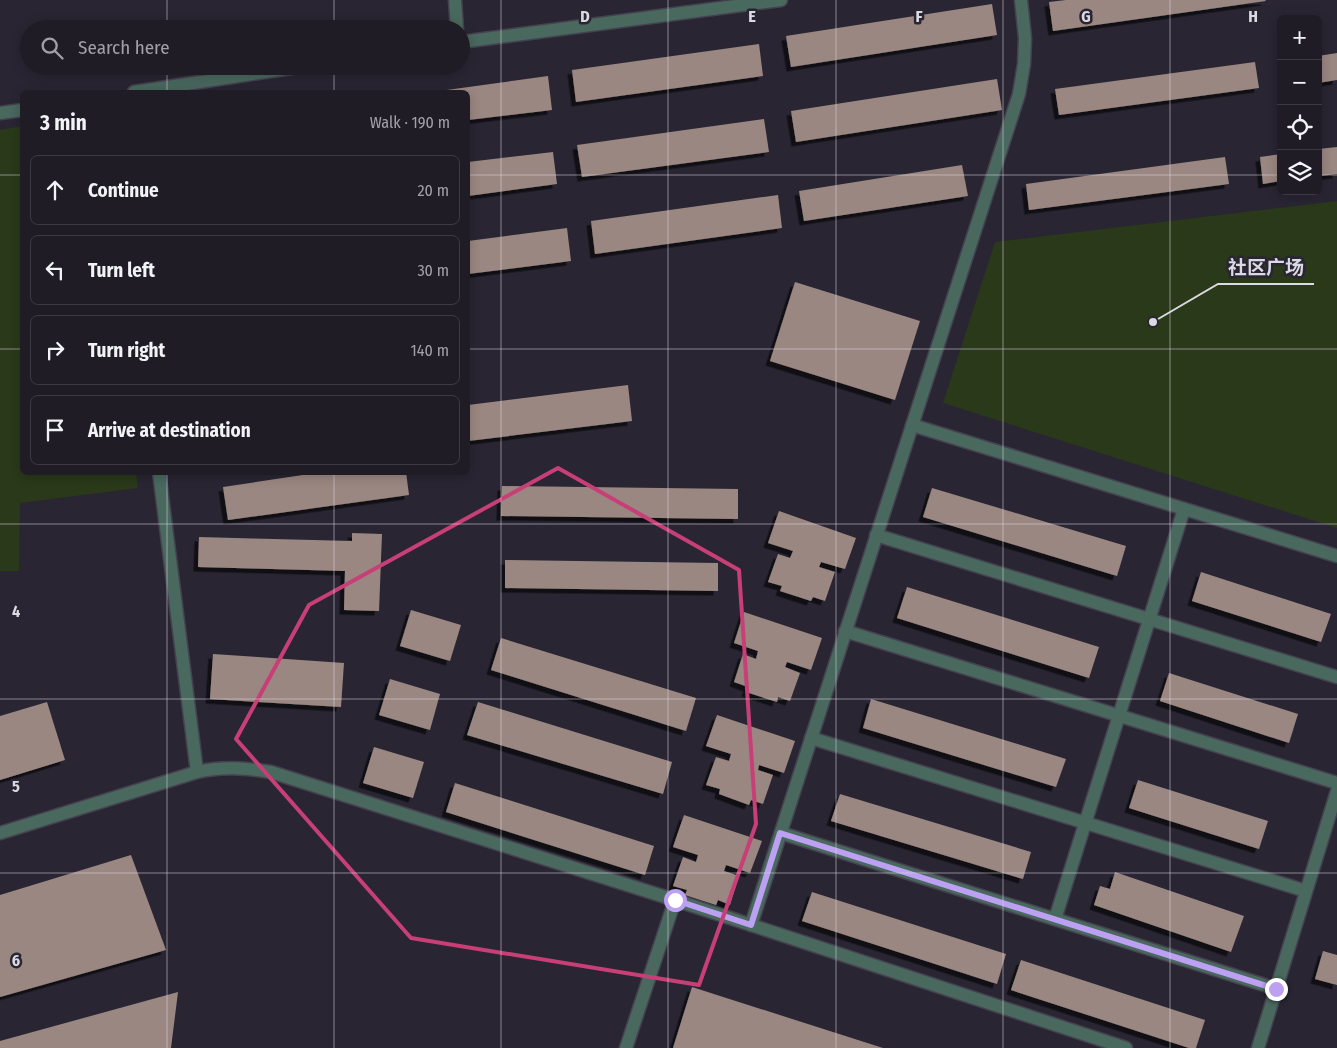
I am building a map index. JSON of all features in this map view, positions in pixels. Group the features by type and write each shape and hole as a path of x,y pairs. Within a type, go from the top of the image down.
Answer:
{"street":[{"path":"455,0 456,20"},
{"path":"470,41 781,0"},
{"path":"751,925 1018,94 1024,64 1025,38 1021,0"},
{"path":"147,90 246,75"},
{"path":"0,113 20,110"},
{"path":"912,425 1337,556"},
{"path":"159,475 197,772"},
{"path":"1055,919 1184,509"},
{"path":"876,536 1337,677"},
{"path":"846,631 1337,783"},
{"path":"811,738 1306,891"},
{"path":"0,833 214,768 243,768 279,774 675,900 1126,1048"},
{"path":"1258,1048 1337,791"},
{"path":"780,833 1276,989"},
{"path":"626,1048 675,900"}],"highlighted area":[{"path":"558,468 739,570 756,824 699,985 411,938 236,739 309,605"}],"green space":[{"path":"20,126 20,475 136,475 138,488 20,503 19,571 0,571 0,130"},
{"path":"1337,201 1337,528 943,403 995,242"}],"building":[{"path":"1066,0 1266,1 1053,31 1049,2"},
{"path":"992,4 997,35 791,67 786,36"},
{"path":"759,44 763,76 576,102 572,70"},
{"path":"1337,53 1337,80 1322,82 1322,55"},
{"path":"1255,62 1259,88 1059,115 1055,89"},
{"path":"548,76 552,110 470,120 470,90 446,90"},
{"path":"997,79 1002,110 796,142 791,111"},
{"path":"764,119 769,152 582,177 577,145"},
{"path":"1337,147 1337,174 1322,176 1322,149"},
{"path":"553,152 557,184 470,196 470,162"},
{"path":"1277,155 1277,182 1263,184 1260,157"},
{"path":"1225,157 1229,184 1029,210 1026,184"},
{"path":"962,165 968,196 804,221 799,191"},
{"path":"778,195 782,228 595,254 591,221"},
{"path":"567,228 571,261 470,274 470,241"},
{"path":"795,282 920,321 895,400 770,361"},
{"path":"628,385 632,421 470,441 470,405"},
{"path":"303,475 406,475 409,495 228,520 223,487"},
{"path":"502,486 738,489 738,519 501,516"},
{"path":"932,488 1126,546 1117,576 923,517"},
{"path":"779,511 856,538 845,569 821,562 819,567 835,572 825,601 813,597 811,601 780,591 782,586 768,582 778,554 790,558 793,551 768,543"},
{"path":"352,533 382,534 379,611 344,610 345,571 198,567 199,537 352,541"},
{"path":"505,560 718,563 718,591 505,588"},
{"path":"1201,572 1331,614 1321,642 1192,601"},
{"path":"907,587 1099,647 1089,678 897,618"},
{"path":"411,610 461,625 450,661 400,646"},
{"path":"744,612 822,638 811,670 787,662 785,667 800,673 790,701 778,697 777,702 746,692 748,687 734,682 743,654 756,659 758,651 734,643"},
{"path":"501,638 696,698 686,731 491,670"},
{"path":"213,654 344,663 341,707 210,699"},
{"path":"1169,673 1298,714 1289,743 1160,701"},
{"path":"390,679 440,694 430,730 379,715"},
{"path":"871,699 1066,759 1056,787 863,728"},
{"path":"47,702 65,760 0,780 0,716"},
{"path":"478,702 672,762 663,794 467,735"},
{"path":"717,715 795,741 784,773 759,765 758,770 773,775 763,804 751,800 749,805 719,794 720,789 706,785 716,757 729,761 731,754 706,746"},
{"path":"374,747 424,762 413,798 363,783"},
{"path":"1138,780 1268,821 1259,849 1129,808"},
{"path":"455,783 654,846 645,875 446,812"},
{"path":"840,794 1031,852 1023,879 831,821"},
{"path":"684,815 762,841 750,873 726,865 724,871 739,876 730,905 718,900 716,905 685,895 687,890 673,886 683,857 696,862 698,855 673,847"},
{"path":"131,855 166,950 0,997 0,895"},
{"path":"1115,872 1244,916 1231,952 1094,905 1100,886 1110,889"},
{"path":"812,892 1006,954 997,984 802,921"},
{"path":"1323,951 1337,955 1337,985 1315,979"},
{"path":"1021,960 1205,1020 1196,1048 1189,1048 1011,990"},
{"path":"692,987 883,1048 673,1048"},
{"path":"178,992 171,1048 0,1048 0,1041"}],"place":[{"name":"社区广场","path":"1153,322"}],"route":[{"path":"675,900 751,925 780,833 1276,989"}]}
